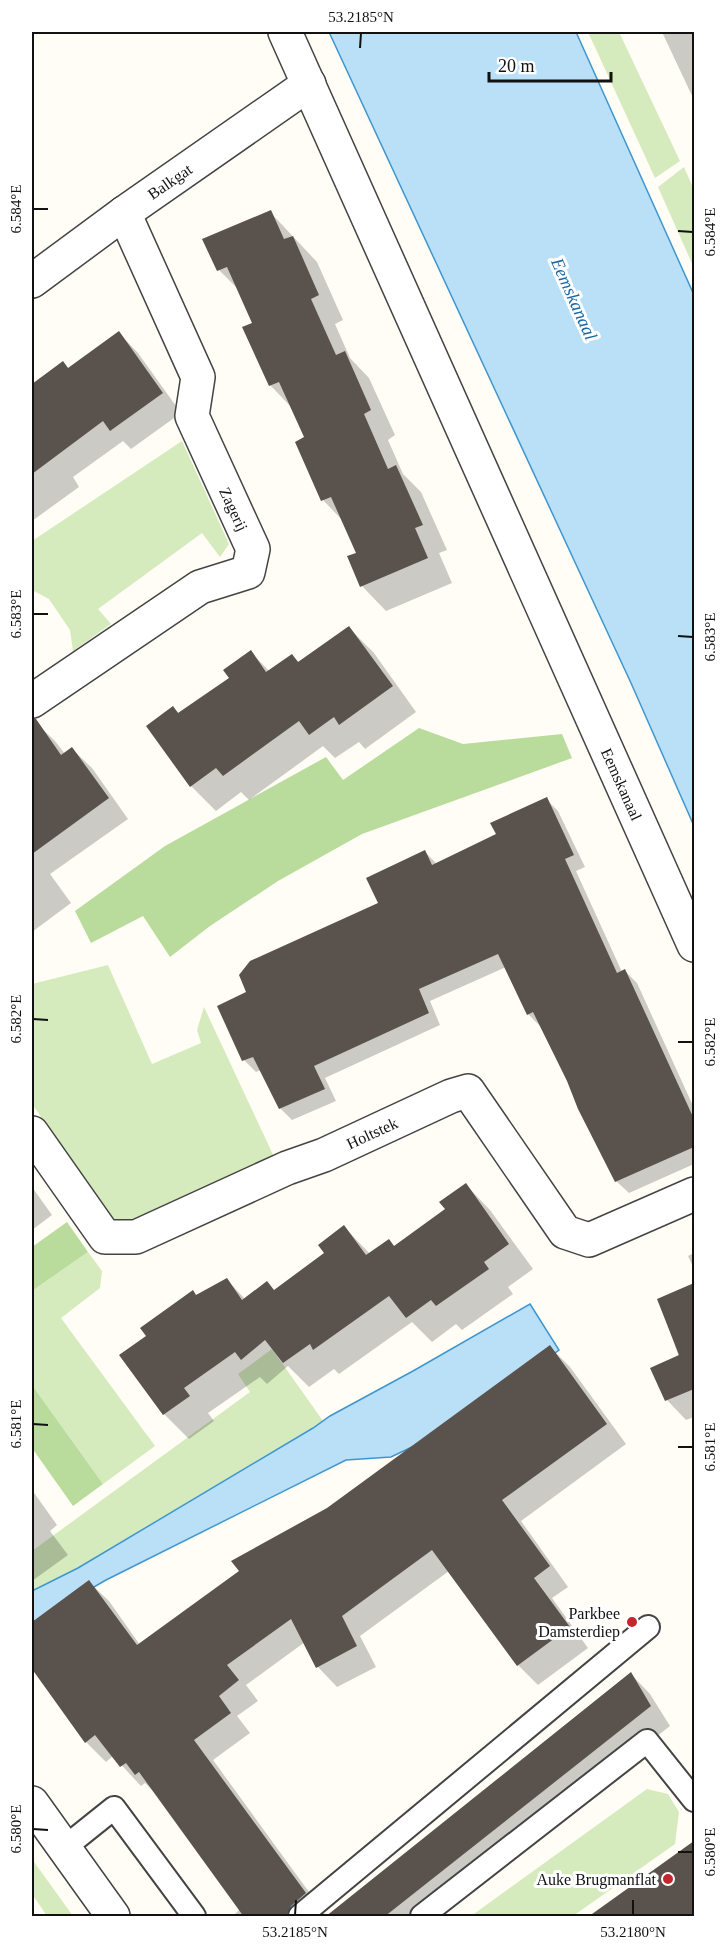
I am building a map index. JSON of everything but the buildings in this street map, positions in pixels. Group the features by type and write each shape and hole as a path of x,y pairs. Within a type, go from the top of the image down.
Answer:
{"street":[{"name":"Eemskanaal","path":"285,32 694,945"},
{"name":"Balkgat","path":"32,280 309,84"},
{"name":"Zagerij","path":"32,701 200,587 248,572 253,549 192,416 198,377 124,213"},
{"name":"Holtstek","path":"32,1133 105,1237 136,1238 287,1168 324,1155 451,1096 468,1091 565,1232 589,1240 694,1194"},
{"path":"32,1803 112,1917"}],"lane":[{"path":"300,1917 648,1627"},
{"path":"422,1917 647,1742 694,1800"},
{"path":"64,1848 114,1808 194,1917"}],"green space":[{"path":"588,32 619,32 680,161 655,178"},
{"path":"684,167 694,190 694,268 658,187"},
{"path":"182,441 229,544 220,557 202,533 98,609 111,624 73,651 70,630 49,599 32,590 32,541"},
{"path":"419,728 463,744 562,734 572,758 362,834 278,881 210,926 170,957 143,916 91,943 75,911 165,846 326,757 343,780"},
{"path":"108,965 152,1064 201,1043 197,1030 204,1007 275,1159 132,1224 117,1222 109,1215 32,1104 32,984"},
{"path":"67,1222 88,1252 32,1291 32,1247"},
{"path":"88,1252 102,1271 100,1288 61,1318 155,1446 103,1484 32,1385 32,1291"},
{"path":"272,1349 323,1421 78,1568 32,1591 32,1551 250,1392 238,1374"},
{"path":"32,1385 103,1484 73,1506 32,1448"},
{"path":"647,1789 668,1794 679,1812 675,1844 573,1916 471,1916"},
{"path":"32,1859 73,1916 47,1916 32,1894"}],"water":[{"path":"329,32 576,32 694,295 694,826 631,683"},
{"path":"530,1304 559,1350 456,1426 391,1457 346,1460 106,1580 32,1623 32,1591 78,1568 330,1416"}],"place":[{"name":"Parkbee Damsterdiep","path":"632,1622"},
{"name":"Auke Brugmanflat","path":"668,1879"}]}
